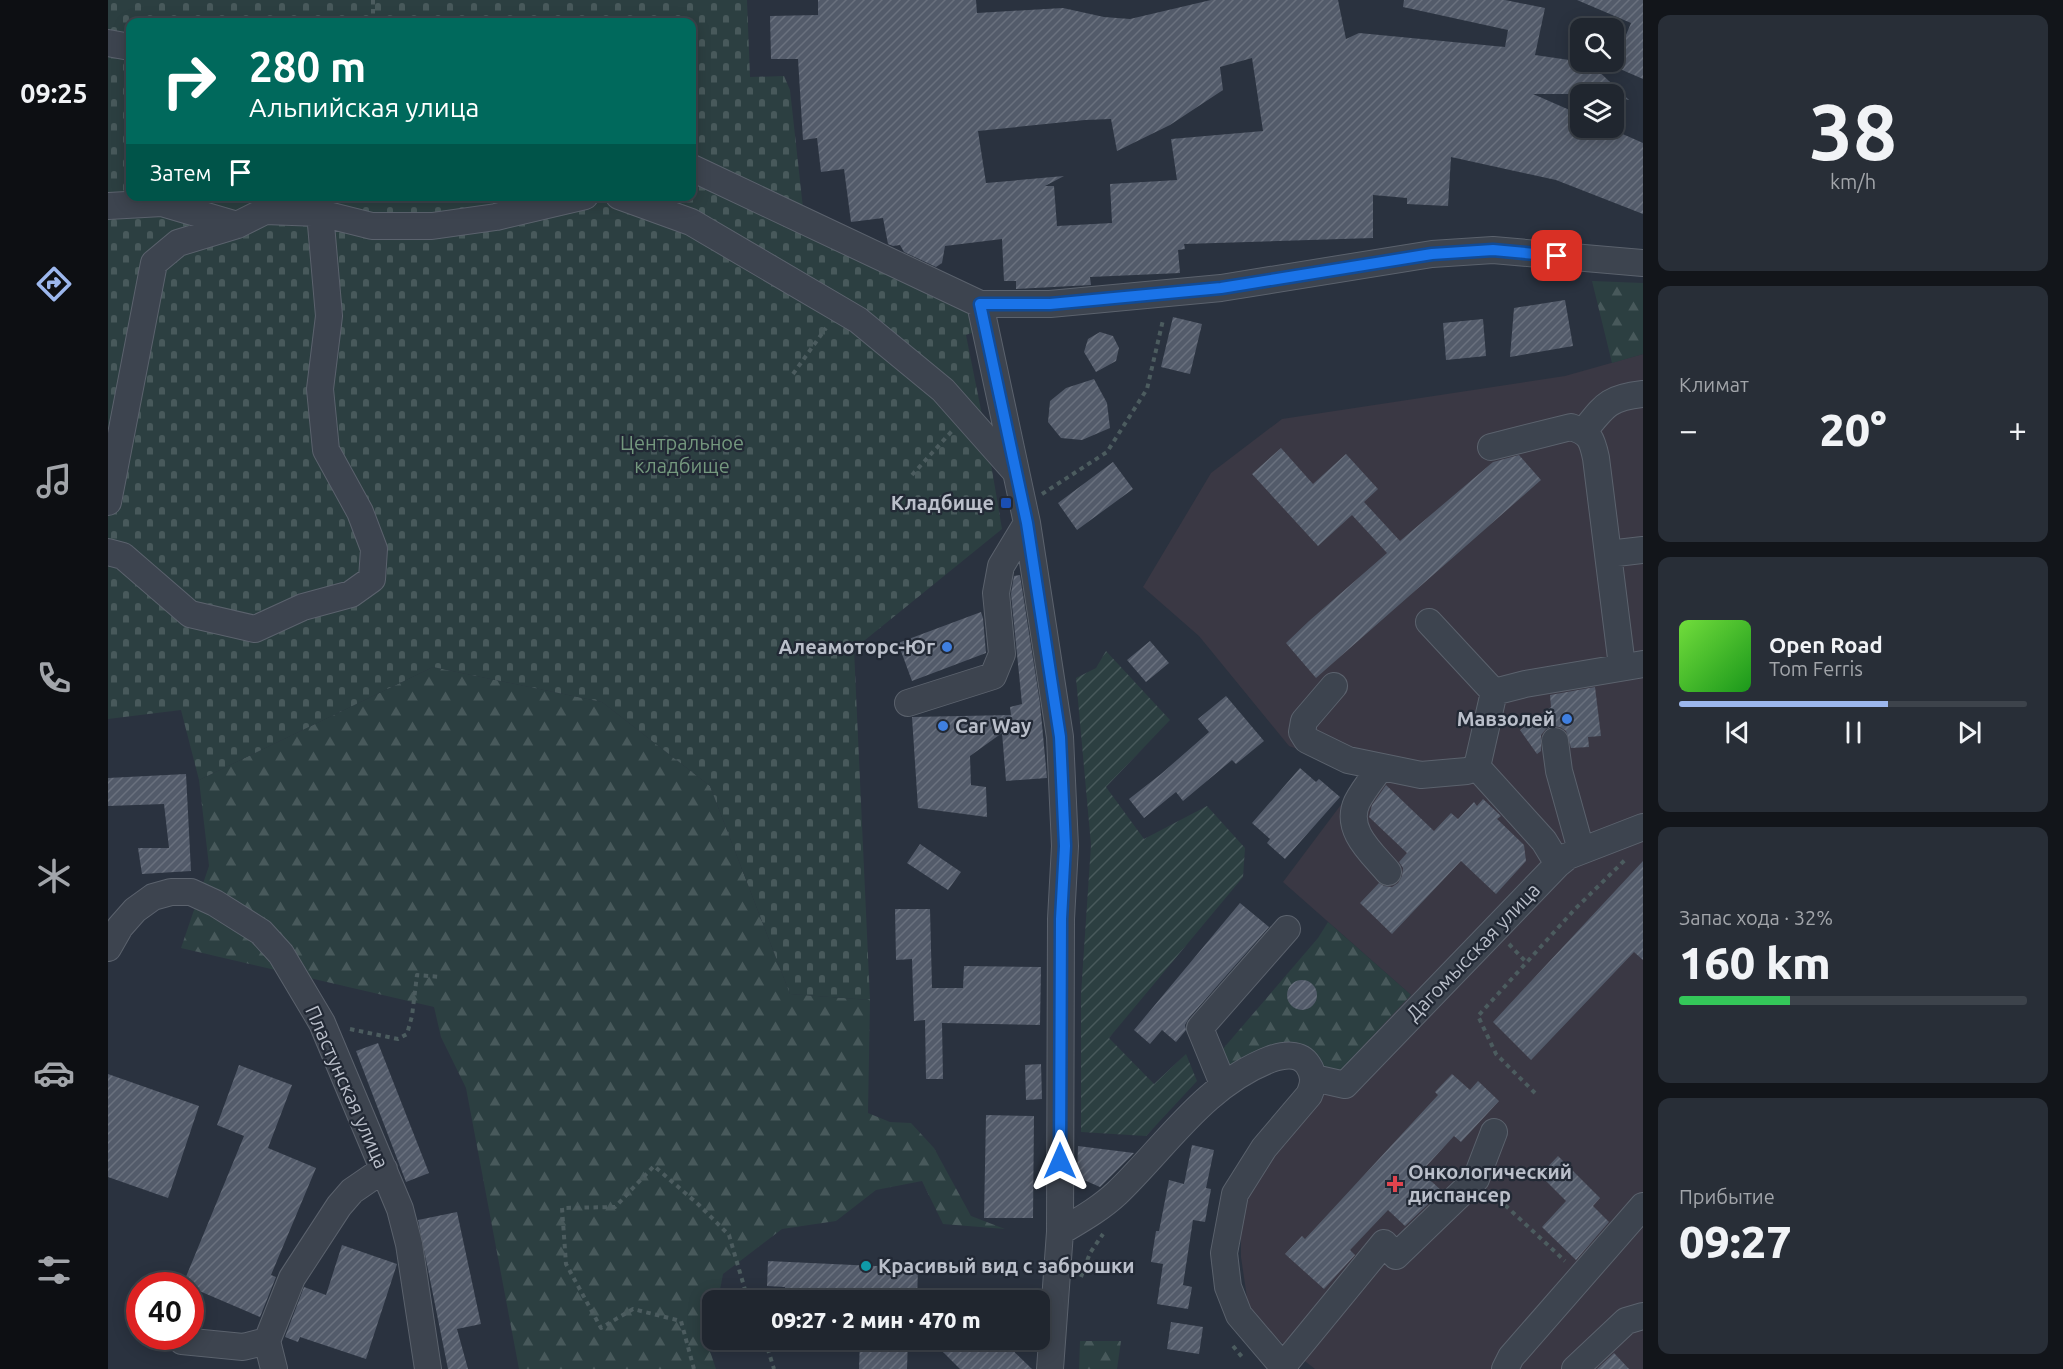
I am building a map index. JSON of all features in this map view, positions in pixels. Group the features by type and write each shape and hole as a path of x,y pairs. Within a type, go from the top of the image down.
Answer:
{"street":[{"path":"696,170 980,304 1050,304 1221,288 1432,254 1493,250 1643,263"},
{"path":"108,502 154,263 178,243 237,225 265,211 320,213 372,226 432,226 496,217 564,201"},
{"path":"633,201 691,222 858,320 943,390 1015,470"},
{"path":"108,206 162,203 237,225"},
{"path":"108,552 123,556 190,614 255,629 303,607 351,594 372,579 374,549 360,512 326,450 320,389 329,316 320,213"},
{"path":"980,304 1024,513 1060,737 1065,846 1061,919 1060,1232 1050,1369"},
{"path":"1584,431 1611,400 1643,394"},
{"path":"1491,447 1571,427 1584,431 1592,441 1608,554 1632,665 1525,684 1494,692"},
{"path":"908,703 993,676 1002,654 996,593 1001,566 1024,513"},
{"path":"1608,554 1643,550"},
{"path":"1429,622 1494,692"},
{"path":"1334,686 1304,721 1302,732 1307,740 1348,760 1420,774 1467,771 1477,767"},
{"path":"1477,767 1494,692"},
{"path":"1555,741 1559,771 1581,850"},
{"path":"1381,767 1357,803 1354,816 1355,827 1361,840 1388,872"},
{"path":"1477,767 1544,841 1558,864"},
{"name":"Дагомысская улица","path":"1314,1078 1346,1085 1558,864 1581,850 1643,828"},
{"name":"Пластунская улица","path":"108,948 120,927 135,910 153,897 171,892 191,892 215,903 261,932 281,954 322,1023 400,1209 409,1244 428,1369"},
{"path":"1223,1084 1200,1028 1287,929"},
{"path":"1060,1232 1091,1214 1117,1193 1223,1084 1244,1071 1277,1057 1288,1055 1305,1061 1314,1078 1313,1087 1309,1095 1264,1148 1235,1194 1224,1252 1228,1287 1239,1315 1284,1368 1384,1243 1396,1256 1476,1179 1494,1132"},
{"path":"274,1369 267,1341 292,1278 339,1206 352,1191 384,1169"},
{"path":"1505,1369 1511,1357 1643,1206"},
{"path":"1575,1369 1626,1321 1643,1316"},
{"path":"204,1343 243,1347 267,1341"}],"path":[{"path":"373,0 373,18"},
{"path":"793,374 839,309"},
{"path":"1024,513 1044,493 1107,452 1147,389 1163,320"},
{"path":"912,475 966,416"},
{"path":"1535,1093 1496,1054 1478,1016 1575,909 1626,859"},
{"path":"322,1023 398,1039 407,1034 412,1016 417,975 440,977"},
{"path":"694,1369 681,1321 633,1309 602,1328 566,1264 562,1208 615,1207 654,1166 729,1235 745,1290"},
{"path":"1476,1179 1582,1276"},
{"path":"1081,1278 1090,1253 1105,1230"},
{"path":"768,1350 774,1369"}],"shaded area":[{"path":"1643,354 1643,1369 1315,1369 1283,1344 1249,1311 1241,1257 1241,1202 1327,1069 1411,995 1283,882 1343,802 1361,772 1289,746 1199,636 1143,587 1211,473 1282,419 1565,376"}],"green space":[{"name":"Центральное кладбище","path":"108,0 747,0 750,77 784,76 790,90 804,217 995,325 966,335 1002,529 854,649 870,1000 790,994 710,786 602,702 433,667 199,780 181,710 108,719"},
{"path":"1592,281 1643,283 1643,354 1612,363"},
{"path":"1106,651 1170,720 1106,787 1144,839 1207,806 1245,848 1243,877 1109,1038 1154,1084 1186,1054 1197,1081 1146,1136 1081,1132 1081,994 1091,845 1076,678 1096,668"},
{"path":"433,667 602,702 710,786 790,994 870,1000 868,1113 890,1122 911,1123 934,1148 971,1216 1005,1229 943,1224 922,1181 876,1190 836,1221 782,1229 723,1274 720,1290 702,1290 702,1350 710,1350 716,1369 519,1369 466,1088 441,1037 434,1007 181,948 209,866 199,780"},
{"path":"1328,922 1411,995 1339,1072 1327,1069 1298,1049 1233,1066 1216,1057 1318,938"},
{"path":"1080,1341 1121,1341 1117,1369 1079,1369"}],"building":[{"path":"818,0 976,0 977,13 1063,8 1104,17 1130,19 1211,0 1338,0 1346,39 1359,33 1505,47 1508,30 1403,7 1404,0 1505,0 1545,8 1535,55 1570,60 1570,72 1599,72 1612,84 1570,84 1570,94 1533,94 1570,110 1570,138 1624,138 1624,135 1643,143 1643,214 1556,180 1451,157 1448,206 1407,204 1407,198 1373,195 1373,238 1184,244 1185,249 1178,250 1180,273 1090,277 1091,285 1016,289 1016,281 1004,281 1002,239 945,246 942,263 936,267 904,252 900,245 888,244 883,218 851,222 844,169 821,172 817,138 803,140 798,59 771,59 770,16 818,15","holes":["1252,58 1263,131 1171,139 1177,180 1110,184 1112,223 1057,226 1054,186 1045,186 1064,176 986,183 978,131 1111,119 1117,151 1170,125 1223,90 1220,67"]},
{"path":"1577,0 1643,0 1643,79 1624,71 1624,40 1631,23 1624,18"},
{"path":"1565,300 1573,346 1510,357 1514,308"},
{"path":"1173,317 1202,324 1190,374 1161,367"},
{"path":"1483,319 1486,356 1446,360 1443,323"},
{"path":"1100,332 1113,336 1119,348 1116,361 1096,372 1084,352 1088,339"},
{"path":"1094,379 1107,403 1110,428 1082,440 1061,438 1048,422 1050,401 1066,388"},
{"path":"1281,448 1313,484 1346,454 1378,489 1364,502 1400,541 1493,462 1519,455 1541,480 1316,678 1286,643 1387,553 1352,515 1318,546 1252,474"},
{"path":"1113,462 1133,489 1077,530 1058,503"},
{"path":"1020,575 1040,703 1047,778 1006,781 1002,733 970,756 971,785 986,787 987,817 918,808 912,717 1011,715 1010,707 1022,704 1011,594 1014,576"},
{"name":"Алеамоторс-Юг","path":"981,612 986,653 912,681 898,643"},
{"path":"1150,641 1169,663 1146,682 1127,660"},
{"name":"Мавзолей","path":"1595,687 1601,736 1588,737 1589,747 1571,748 1566,731 1552,726 1541,735 1541,751 1537,754 1520,730 1551,707 1550,695"},
{"path":"1226,696 1264,741 1236,764 1232,760 1183,801 1176,792 1144,818 1129,799 1209,732 1198,719"},
{"path":"1300,768 1316,782 1319,779 1340,797 1285,859 1267,843 1270,839 1252,823"},
{"path":"186,774 191,871 142,874 138,848 169,848 164,804 108,806 108,778"},
{"path":"1386,785 1434,831 1451,813 1458,819 1474,802 1477,806 1483,799 1501,816 1497,819 1524,845 1526,861 1496,894 1461,861 1392,934 1360,903 1379,883 1392,887 1402,876 1403,868 1399,862 1407,853 1369,817 1372,805"},
{"path":"920,844 961,872 948,890 907,863"},
{"path":"1643,861 1643,960 1634,952 1531,1060 1493,1022"},
{"path":"1240,903 1269,927 1189,1018 1185,1025 1186,1030 1176,1042 1162,1030 1150,1044 1134,1030"},
{"path":"895,909 930,909 932,988 963,988 964,966 1041,967 1040,1025 942,1023 943,1079 926,1079 925,1020 914,1021 912,959 896,960"},
{"path":"1302,980 1313,984 1317,995 1313,1006 1302,1010 1291,1006 1287,995 1291,984"},
{"path":"378,1043 429,1173 406,1182 356,1051"},
{"path":"1041,1064 1042,1099 1026,1100 1025,1065"},
{"path":"239,1065 292,1085 268,1148 316,1168 271,1275 276,1277 260,1317 204,1293 204,1272 188,1272 244,1136 217,1125"},
{"path":"108,1074 199,1106 168,1198 108,1177"},
{"name":"Онкологический диспансер","path":"1452,1074 1470,1090 1478,1081 1499,1101 1461,1142 1454,1136 1421,1172 1442,1191 1405,1226 1388,1210 1350,1250 1355,1255 1324,1289 1285,1254 1302,1236 1305,1239 1438,1095 1435,1092"},
{"path":"986,1115 1034,1116 1033,1218 984,1218"},
{"path":"1192,1145 1214,1150 1206,1188 1211,1189 1205,1222 1193,1220 1183,1285 1192,1287 1188,1309 1157,1304 1163,1264 1151,1262 1169,1180 1184,1184"},
{"path":"1078,1146 1134,1153 1100,1187 1077,1177"},
{"path":"1558,1156 1600,1198 1593,1206 1609,1222 1576,1260 1542,1227 1566,1201 1540,1175"},
{"path":"457,1212 481,1324 457,1329 468,1369 448,1369 418,1220"},
{"path":"342,1245 397,1264 366,1359 300,1337 298,1342 285,1337 304,1287 326,1295"},
{"path":"768,1261 918,1268 917,1290 785,1290 785,1287 767,1286"},
{"path":"1171,1322 1203,1327 1199,1354 1167,1349"},
{"path":"860,1350 908,1350 907,1369 859,1369"},
{"path":"941,1350 1012,1350 1032,1369 960,1369"},
{"path":"1614,1353 1629,1369 1597,1369"}],"place":[{"name":"Кладбище","path":"1006,503"},
{"name":"Алеамоторс-Юг","path":"947,647"},
{"name":"Мавзолей","path":"1567,719"},
{"name":"Car Way","path":"943,726"},
{"name":"Онкологический диспансер","path":"1395,1184"},
{"name":"Красивый вид с заброшки","path":"866,1266"}],"route":[{"path":"1060,1161 1061,919 1065,846 1060,737 1027,523 980,304 1050,304 1221,288 1432,254 1493,250 1557,256"}]}
